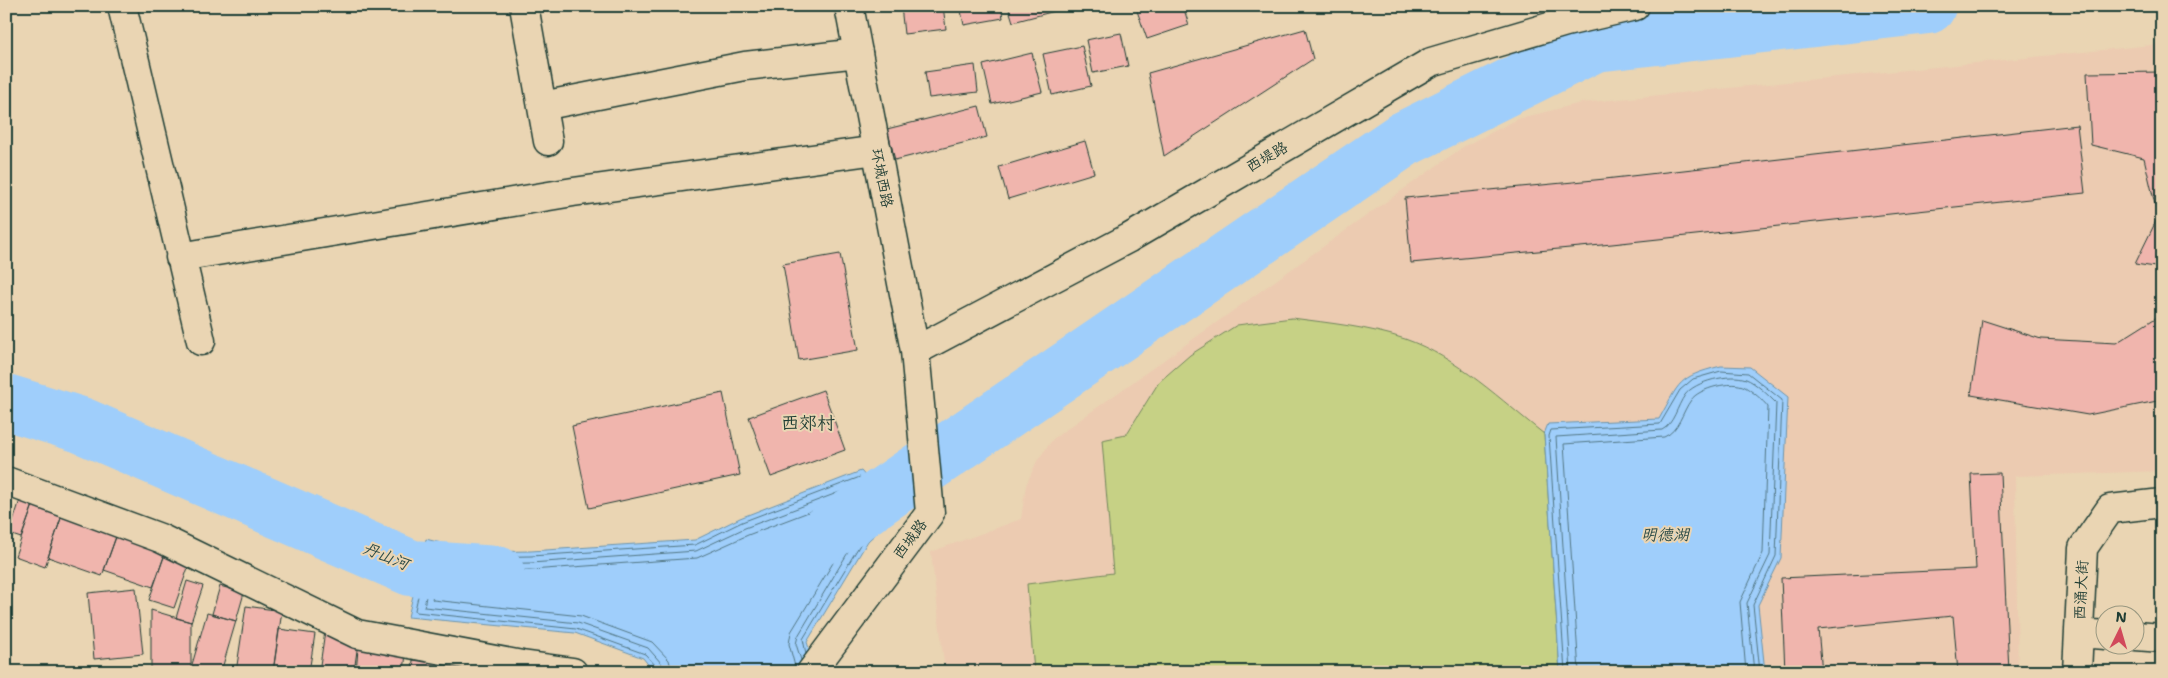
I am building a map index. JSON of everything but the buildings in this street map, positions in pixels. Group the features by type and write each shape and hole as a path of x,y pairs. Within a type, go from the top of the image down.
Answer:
{"street":[{"path":"122,6 201,341"},
{"path":"524,6 548,140"},
{"name":"环城西路","path":"849,6 916,350"},
{"name":"西堤路","path":"916,350 1129,238 1432,62 1566,22 1635,6"},
{"path":"542,106 745,66 858,53"},
{"path":"180,257 573,192 877,150"},
{"name":"西城路","path":"811,672 930,513 916,350"},
{"path":"6,482 160,538 357,634 522,666 573,672"},
{"name":"西涌大街","path":"2077,672 2083,548 2110,509 2162,503"},
{"path":"2079,633 2096,634"},
{"path":"2146,637 2162,638"}],"shaded area":[{"path":"2162,44 2162,471 2015,476 2018,672 945,672 931,552 1021,519 1026,485 1037,461 1053,439 1463,147 1518,119 1581,103"}],"green space":[{"path":"1292,318 1378,331 1424,347 1461,368 1544,434 1560,672 1034,672 1027,584 1113,573 1102,440 1126,435 1159,382 1190,355 1237,325"}],"water":[{"name":"明德湖","path":"1721,366 1750,367 1788,397 1781,558 1758,605 1765,672 1560,672 1544,434 1548,424 1659,419 1681,383 1696,374"},
{"path":"861,471 898,513 868,541 807,642 816,672 654,672 643,658 575,633 408,617 426,539 475,552 531,551 695,540 740,518"}],"waterway":[{"path":"819,539 1404,139 1595,44 1928,6"},
{"name":"丹山河","path":"6,402 81,425 411,568 497,574"}],"district":[{"name":"西郊村","path":"808,423"}]}
